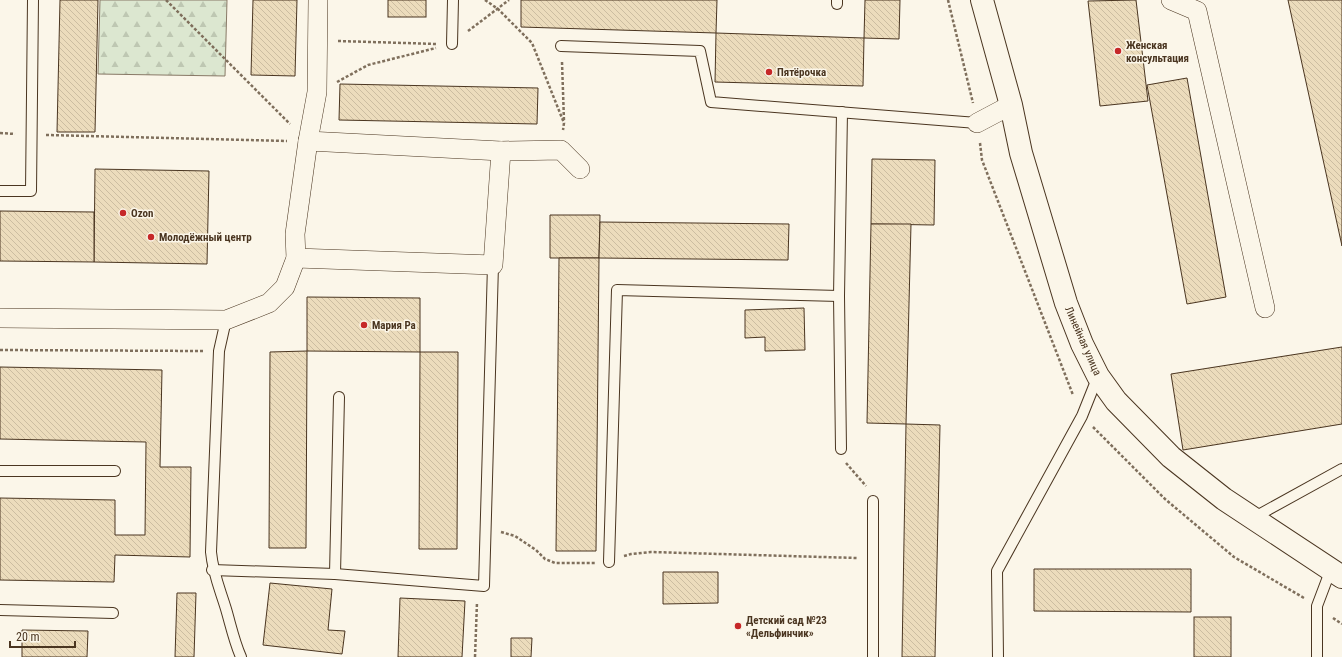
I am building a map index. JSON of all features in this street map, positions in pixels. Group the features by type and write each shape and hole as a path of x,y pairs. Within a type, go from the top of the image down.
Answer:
{"main road":[{"name":"Линейная улица","path":"982,0 1011,105 1021,153 1066,303 1082,344 1098,376 1116,401 1171,457 1224,499 1336,573"}],"street":[{"path":"0,318 226,320 269,303 285,287 296,258 295,234 308,141 317,92 318,0"},
{"path":"1171,0 1198,11 1265,308"},
{"path":"977,123 1011,105"},
{"path":"308,141 501,151 561,150 580,168"},
{"path":"296,258 492,265 501,151"}],"lane":[{"path":"0,191 31,191 30,135 33,0"},
{"path":"452,44 453,0"},
{"path":"561,46 700,51 711,102 977,123"},
{"path":"841,449 839,296 842,112"},
{"path":"212,570 335,574 484,586 492,265"},
{"path":"609,562 617,290 839,296"},
{"path":"226,320 219,351 211,552 212,570 226,609 234,642 241,657"},
{"path":"998,657 997,571 1082,416 1098,376"},
{"path":"335,574 339,397"},
{"path":"1253,518 1342,469"},
{"path":"0,471 115,471"},
{"path":"873,501 873,657"},
{"path":"1317,657 1317,606 1336,573"},
{"path":"0,610 113,613"}],"path":[{"path":"166,0 308,141"},
{"path":"485,0 498,9 532,43 564,123"},
{"path":"317,92 368,65 452,44 509,0"},
{"path":"317,41 452,44"},
{"path":"561,46 564,123 561,150"},
{"path":"0,133 30,135 308,141"},
{"path":"0,350 219,351"},
{"path":"841,449 847,465 872,494 873,501"},
{"path":"486,528 515,536 536,550 545,559 555,563 609,562 631,554 651,552 873,559"},
{"path":"475,657 478,585"}],"green space":[{"path":"100,0 227,0 225,76 98,74"}],"building":[{"path":"60,0 98,0 95,132 57,132"},
{"path":"253,0 297,0 295,76 251,75"},
{"path":"388,0 426,0 426,17 388,17"},
{"path":"521,0 717,0 716,33 521,27"},
{"path":"865,0 900,0 899,39 864,38"},
{"name":"Женская консультация","path":"1136,0 1148,101 1100,106 1088,1"},
{"path":"1288,0 1342,0 1342,246"},
{"path":"716,33 864,38 863,86 715,82"},
{"path":"1187,78 1226,297 1187,304 1147,85"},
{"path":"340,84 538,88 537,124 339,120"},
{"path":"872,159 935,160 934,225 871,224"},
{"name":"Молодёжный центр","path":"95,169 209,171 207,264 94,262"},
{"path":"0,211 94,212 94,262 0,261"},
{"path":"550,215 600,215 599,258 550,258"},
{"path":"600,222 789,224 788,260 599,258"},
{"path":"871,224 911,224 906,424 867,423"},
{"path":"559,258 599,258 596,551 556,551"},
{"name":"Мария Ра","path":"307,297 420,298 420,352 307,351"},
{"path":"804,308 805,350 765,351 765,337 745,338 745,310"},
{"path":"1342,347 1342,424 1183,450 1171,374"},
{"path":"307,351 306,548 269,548 270,352"},
{"path":"420,352 458,352 457,549 419,549"},
{"path":"0,367 162,370 160,467 191,467 190,557 115,555 114,582 0,580 0,498 115,500 115,535 145,535 146,442 0,439"},
{"path":"906,424 940,425 935,657 902,657"},
{"path":"1034,569 1191,569 1191,612 1034,611"},
{"path":"663,572 718,572 718,603 663,604"},
{"path":"270,583 332,589 328,630 345,631 342,654 263,645"},
{"path":"177,593 196,593 194,657 175,657"},
{"path":"400,598 465,601 462,657 398,657"},
{"path":"1194,617 1231,617 1231,657 1194,657"},
{"path":"22,630 88,631 87,657 22,657"},
{"path":"511,638 532,638 531,657 511,657"}],"place":[{"name":"Женская консультация","path":"1118,51"},
{"name":"Пятёрочка","path":"769,72"},
{"name":"Ozon","path":"123,213"},
{"name":"Молодёжный центр","path":"151,237"},
{"name":"Мария Ра","path":"364,325"},
{"name":"Детский сад №23 «Дельфинчик»","path":"738,626"}]}
